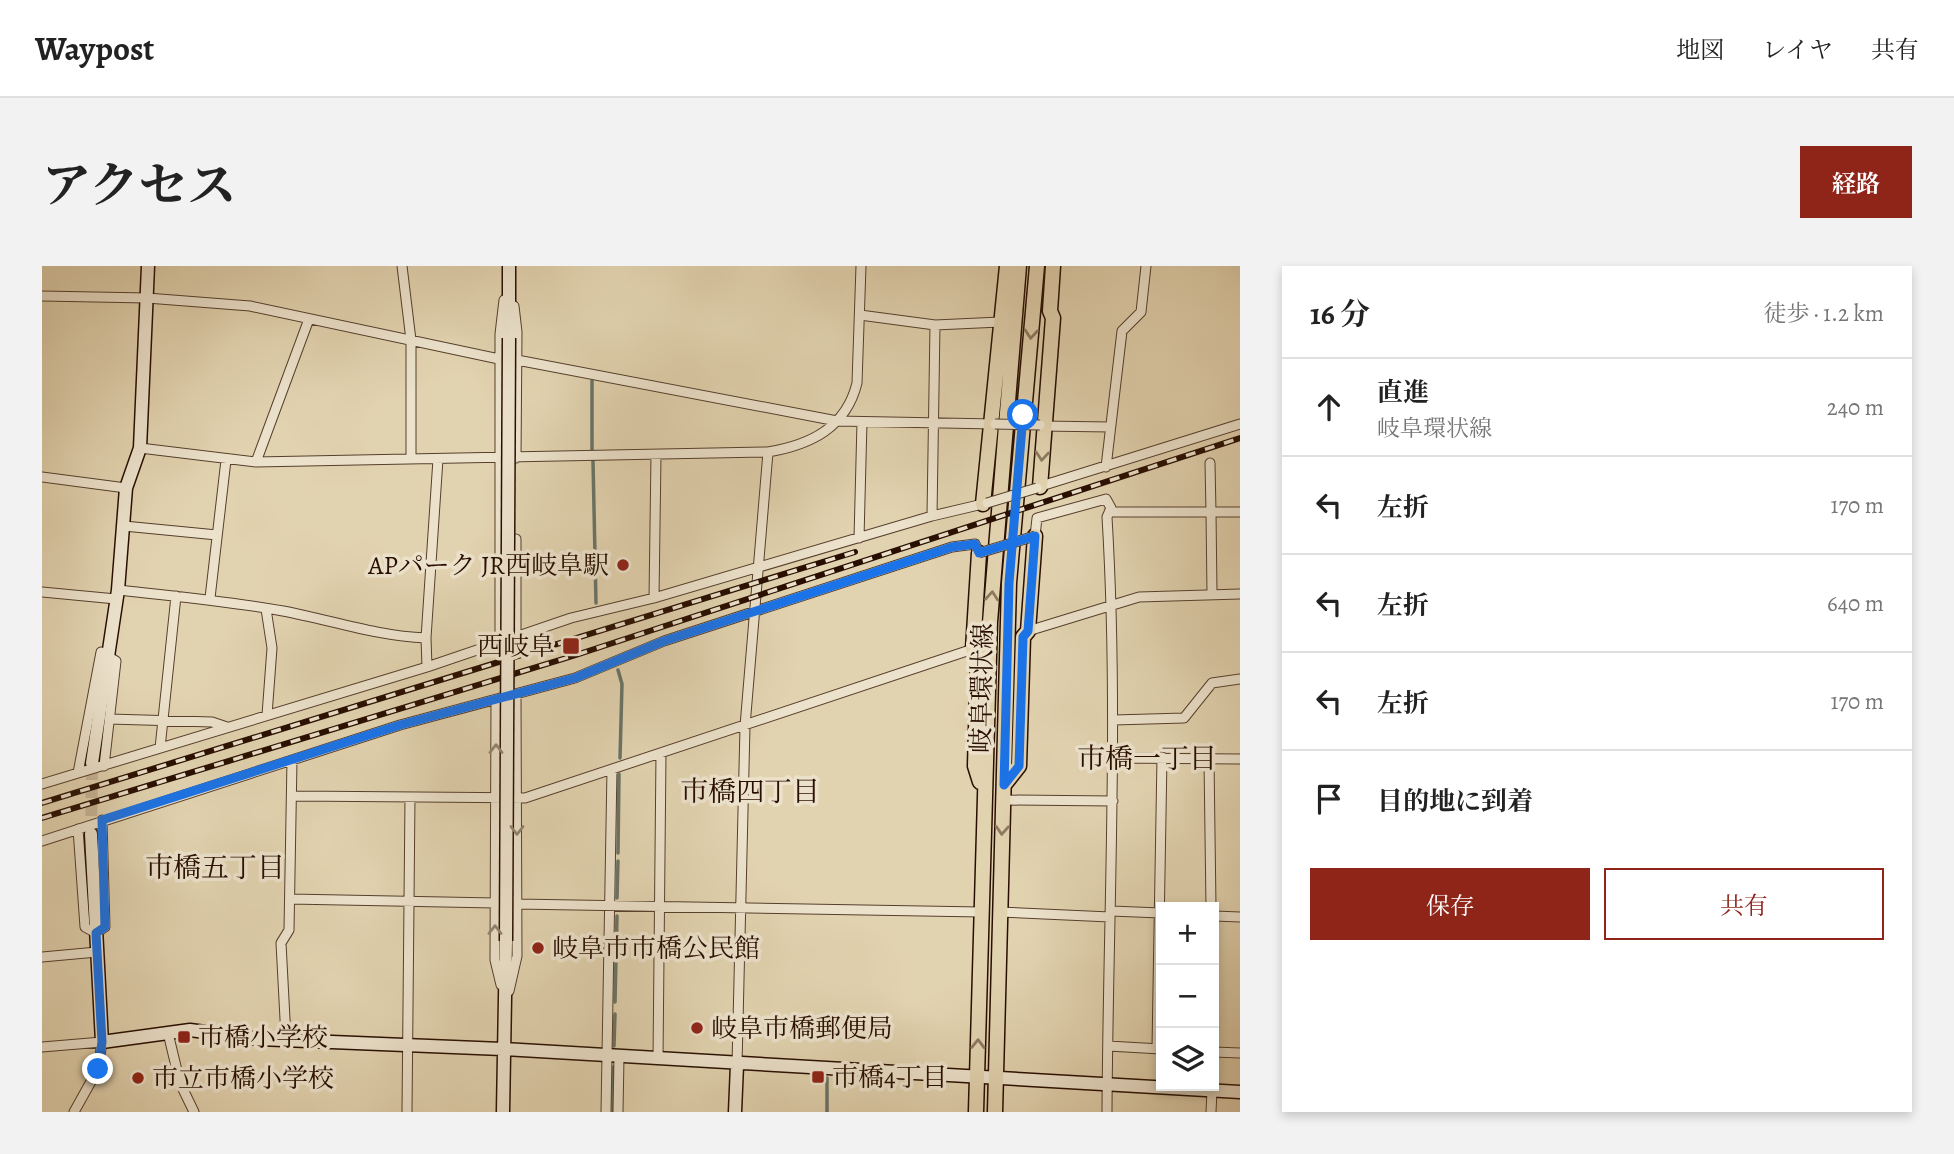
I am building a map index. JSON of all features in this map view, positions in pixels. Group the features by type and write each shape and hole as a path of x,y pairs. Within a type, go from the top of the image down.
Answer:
{"main road":[{"path":"985,503 1007,266"},
{"name":"岐阜環状線","path":"976,1112 990,622 1019,266"},
{"name":"岐阜環状線","path":"995,1112 1009,583 1037,266"},
{"path":"1038,487 1053,266"},
{"path":"1004,793 1019,766 1023,637 1028,631 1035,536"},
{"path":"979,553 973,649 978,656 975,766 977,777 984,785"}],"street":[{"path":"98,764 126,488 140,448 148,266"},
{"path":"402,266 411,340 411,458"},
{"path":"140,448 256,463 411,458 656,456 768,452 794,448 820,436 837,421 853,398 857,383 861,266"},
{"path":"1106,467 1122,331 1141,312 1146,266"},
{"path":"503,1112 502,1049 506,1003 509,267"},
{"path":"500,641 499,359 509,267"},
{"path":"509,267 517,332 516,458"},
{"path":"42,296 147,298 250,306 499,359"},
{"path":"860,315 934,325 1000,322"},
{"path":"256,463 309,319"},
{"path":"932,516 934,325"},
{"path":"517,360 837,421 1110,427"},
{"path":"859,538 862,422"},
{"path":"42,783 427,667 580,615 654,598 932,516 985,503 1240,424"},
{"path":"736,1112 745,726 757,612 768,452"},
{"path":"654,598 656,456"},
{"path":"427,667 426,638 438,459"},
{"path":"210,598 226,460"},
{"path":"1210,463 1212,594"},
{"path":"42,477 126,488"},
{"path":"42,841 400,725 516,696 589,673 664,641 952,547 975,544 979,553 1035,536 1037,518 1106,499 1111,508 1114,720 1107,1112"},
{"path":"1109,512 1240,512"},
{"path":"124,526 217,535"},
{"path":"516,539 516,636"},
{"path":"42,592 210,598 389,636 426,638"},
{"path":"1028,631 1139,597 1240,594"},
{"path":"160,748 166,721 176,596"},
{"path":"266,609 272,648 267,715"},
{"path":"294,796 525,798 973,649"},
{"path":"78,773 101,652 109,654 117,661 109,719 98,764"},
{"path":"1114,720 1184,718 1212,683 1240,680"},
{"path":"506,1003 517,956 516,696"},
{"path":"496,700 495,960 506,1003"},
{"path":"109,719 212,722 227,727"},
{"path":"658,1059 661,753"},
{"path":"1161,902 1162,757"},
{"path":"1114,758 1240,759"},
{"path":"286,1038 281,943 289,930 294,796 292,760"},
{"path":"1209,760 1211,902"},
{"path":"612,769 611,906 618,1112"},
{"path":"1004,793 1113,801"},
{"path":"407,1112 410,797"},
{"path":"96,933 105,927 102,820"},
{"path":"78,829 85,927 96,933"},
{"path":"74,1112 98,1069 102,1042 91,834"},
{"path":"290,899 495,903"},
{"path":"517,904 981,912"},
{"path":"999,912 1156,913"},
{"path":"1219,915 1240,917"},
{"path":"42,957 96,951"},
{"path":"1159,1028 1160,965"},
{"path":"42,1047 190,1030 222,1037 502,1049 737,1065 1156,1087"},
{"path":"168,1033 180,1083 194,1112"},
{"path":"1108,1046 1156,1049"},
{"path":"1219,1052 1240,1053"},
{"path":"606,1112 614,1056"},
{"path":"1219,1090 1240,1092"},
{"path":"1211,1112 1212,1091"}],"waterway":[{"path":"592,381 592,451"},
{"path":"593,461 596,603"},
{"path":"618,670 622,684 620,758"},
{"path":"618,853 619,774"},
{"path":"617,898 618,861"},
{"path":"615,1002 617,916"},
{"path":"614,1046 615,1014"},
{"path":"613,1067 613,1112"},
{"path":"827,1078 827,1112"}],"tunnel":[{"path":"91,834 92,763"}],"railway":[{"path":"42,818 576,655 1240,438"},
{"path":"42,803 855,552"}],"place":[{"name":"APパーク JR西岐阜駅","path":"623,565"},
{"name":"西岐阜","path":"571,646"},
{"name":"岐阜市市橋公民館","path":"538,948"},
{"name":"岐阜市橋郵便局","path":"697,1028"},
{"name":"市橋小学校","path":"184,1037"},
{"name":"市橋4丁目","path":"818,1077"},
{"name":"市立市橋小学校","path":"138,1078"}],"district":[{"name":"市橋一丁目","path":"1147,759"},
{"name":"市橋四丁目","path":"750,792"},
{"name":"市橋五丁目","path":"215,868"}],"route":[{"path":"98,1069 102,1042 96,933 105,927 102,820 400,725 575,678 664,641 952,547 975,544 979,553 1035,536 1028,631 1023,637 1019,766 1011,780 1004,785 1009,583 1023,415"}]}
